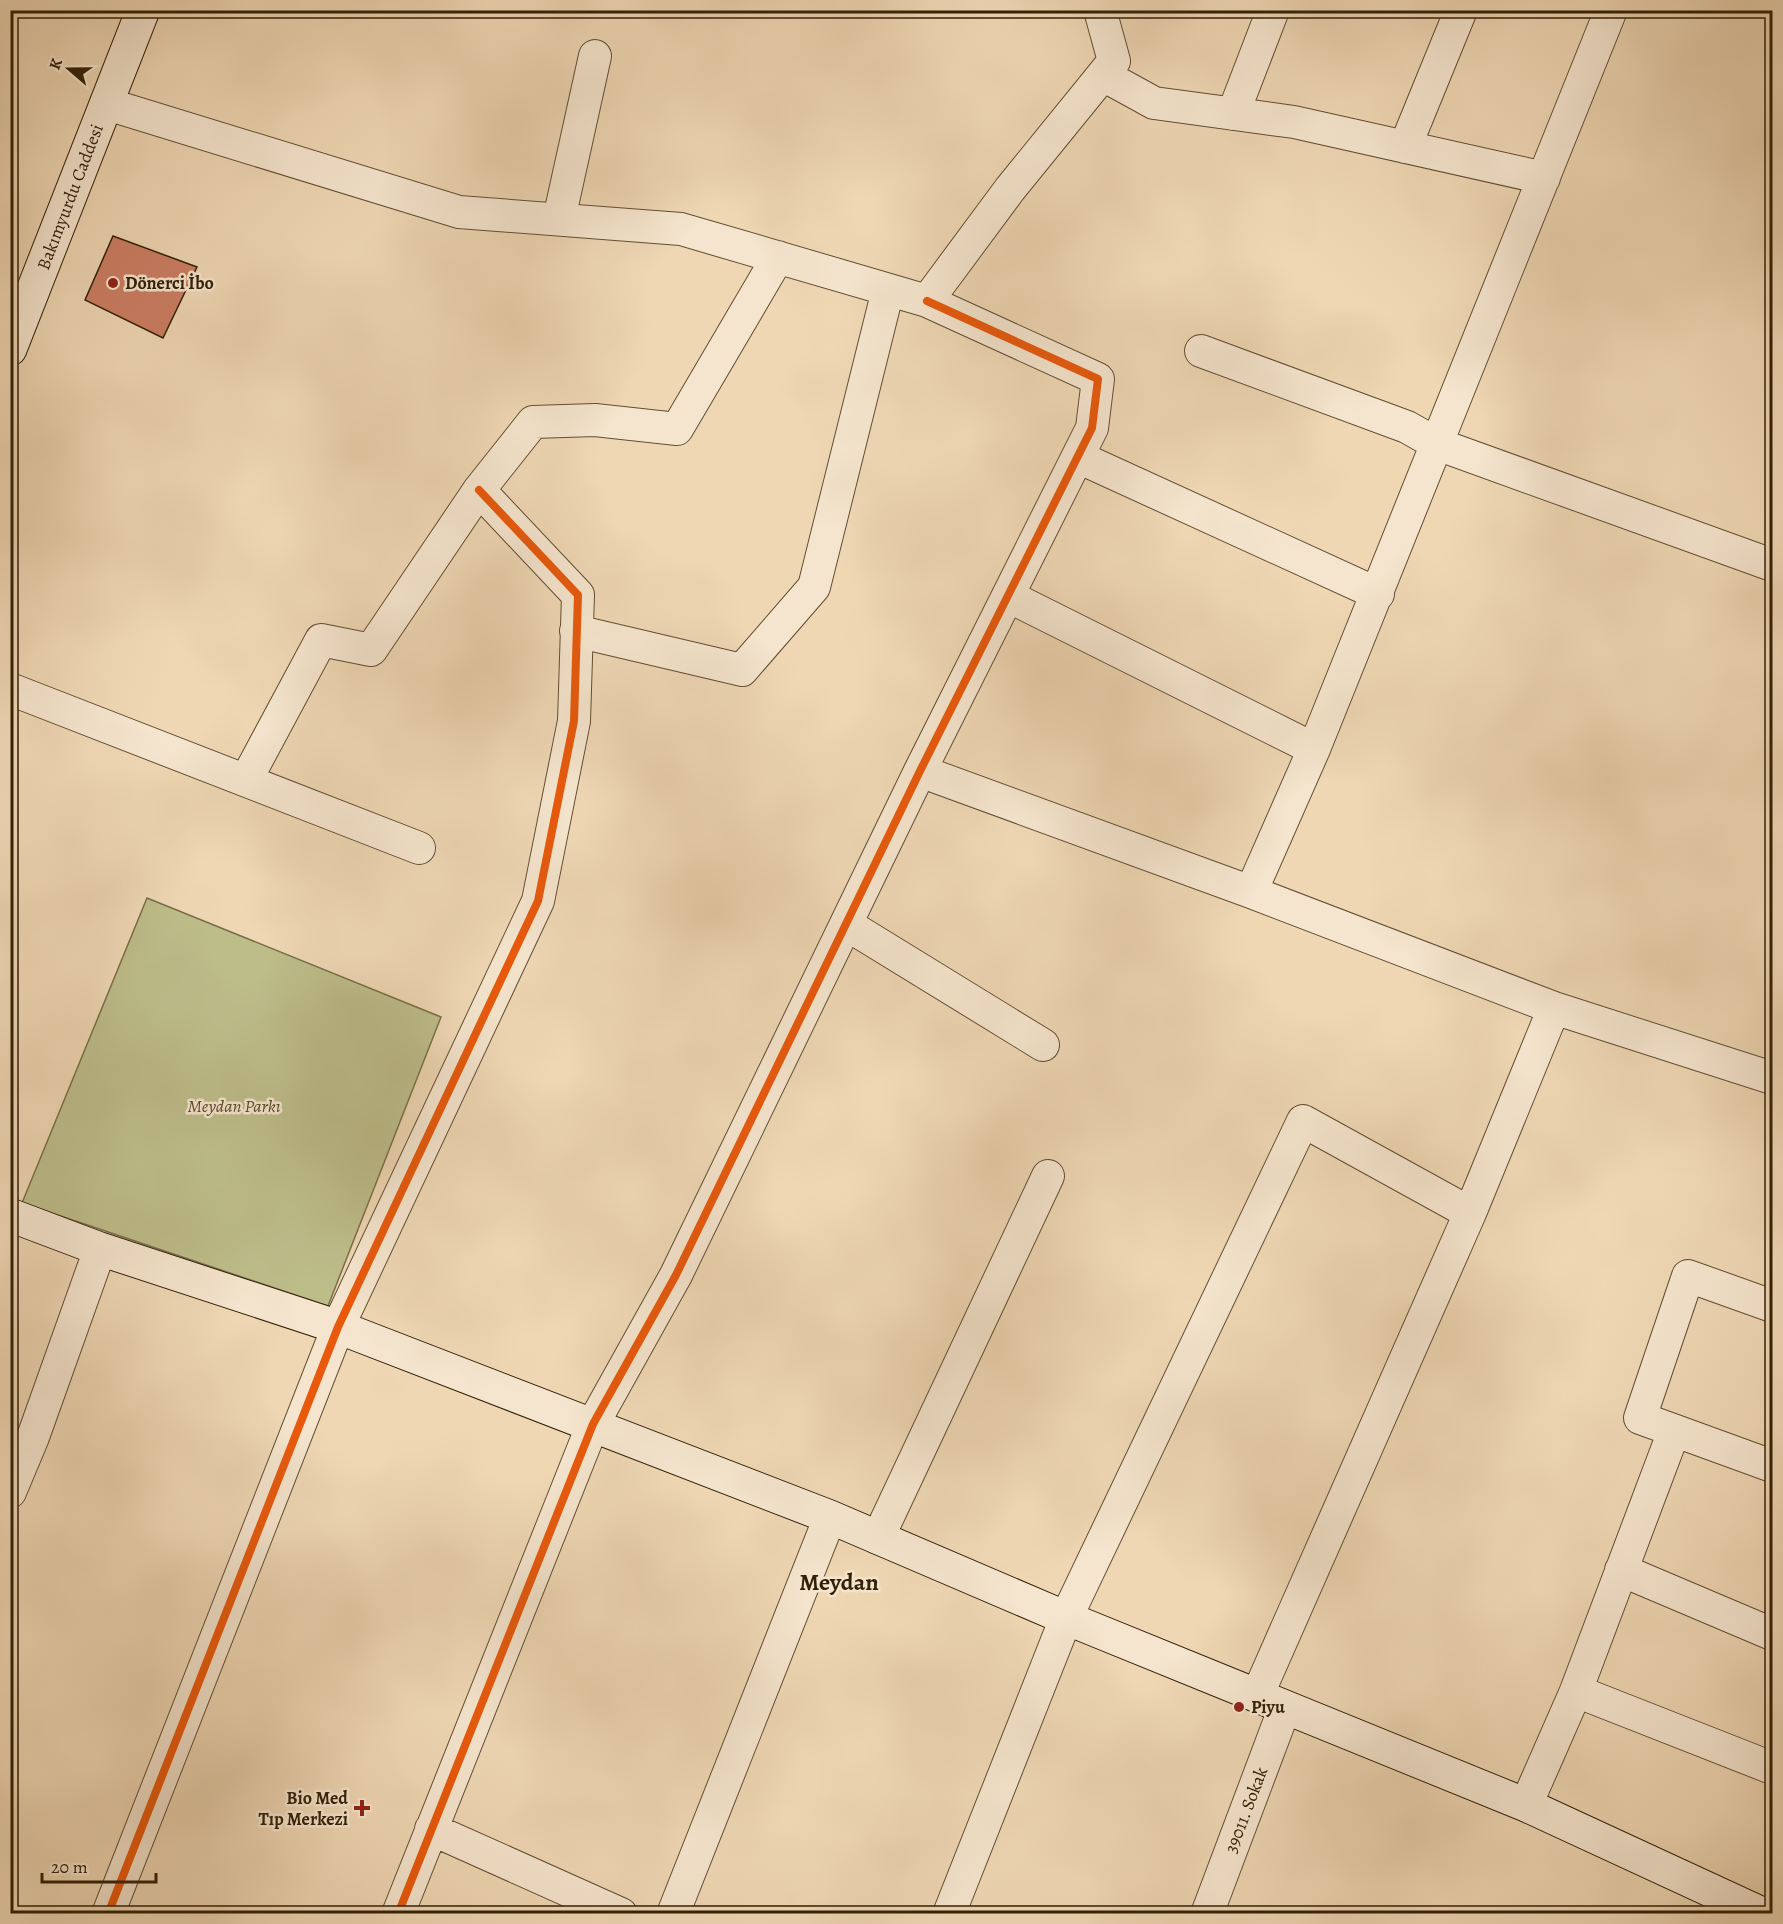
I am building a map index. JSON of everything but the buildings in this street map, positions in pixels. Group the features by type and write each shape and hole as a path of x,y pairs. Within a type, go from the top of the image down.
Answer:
{"main road":[{"name":"Bakımyurdu Caddesi","path":"10,349 20,296 107,104 143,10"},
{"path":"10,1215 100,1249 338,1327 830,1517 1066,1618 1526,1805 1762,1914"}],"street":[{"path":"927,301 1010,189 1114,61 1100,10"},
{"path":"1233,114 1273,10"},
{"path":"1405,147 1461,10"},
{"path":"1251,892 1314,749 1378,594 1611,10"},
{"path":"559,219 595,56"},
{"path":"1103,75 1154,103 1294,122 1544,178"},
{"path":"107,104 459,212 681,229 927,301 1098,379 1092,428 1078,457 920,771 676,1275 593,1424 398,1914"},
{"path":"246,780 321,640 371,650 479,490 533,422 595,420 677,429 778,257"},
{"path":"576,631 742,670 814,587 888,290"},
{"path":"1201,351 1407,428 1437,444 1773,565"},
{"path":"1078,457 1378,594"},
{"path":"108,1914 338,1327 538,901 573,721 578,595 479,490"},
{"path":"1008,596 1314,749"},
{"path":"10,689 419,848"},
{"path":"920,771 1251,892 1554,1008 1773,1078"},
{"path":"846,924 1043,1045"},
{"name":"39011. Sokak","path":"1207,1914 1271,1702 1554,1008"},
{"path":"949,1914 1066,1618 1304,1121 1470,1213"},
{"path":"878,1538 1048,1176"},
{"path":"10,1492 33,1437 100,1249"},
{"path":"1773,1306 1688,1276 1640,1418 1773,1466"},
{"path":"1526,1805 1576,1691 1674,1431"},
{"path":"673,1914 830,1517"},
{"path":"1621,1570 1773,1634"},
{"path":"1576,1691 1773,1768"},
{"path":"431,1829 621,1914"}],"green space":[{"name":"Meydan Parkı","path":"147,898 441,1017 328,1306 22,1203"}],"cycle path":[{"path":"398,1914 593,1424 676,1275 920,771 1092,428 1098,379 927,301"},
{"path":"108,1914 338,1327 538,901 574,721 578,595 479,490"}],"place":[{"name":"Dönerci İbo","path":"113,283"},
{"name":"Piyu","path":"1239,1707"},
{"name":"Bio Med Tıp Merkezi","path":"362,1808"}],"district":[{"name":"Meydan","path":"839,1582"}]}
